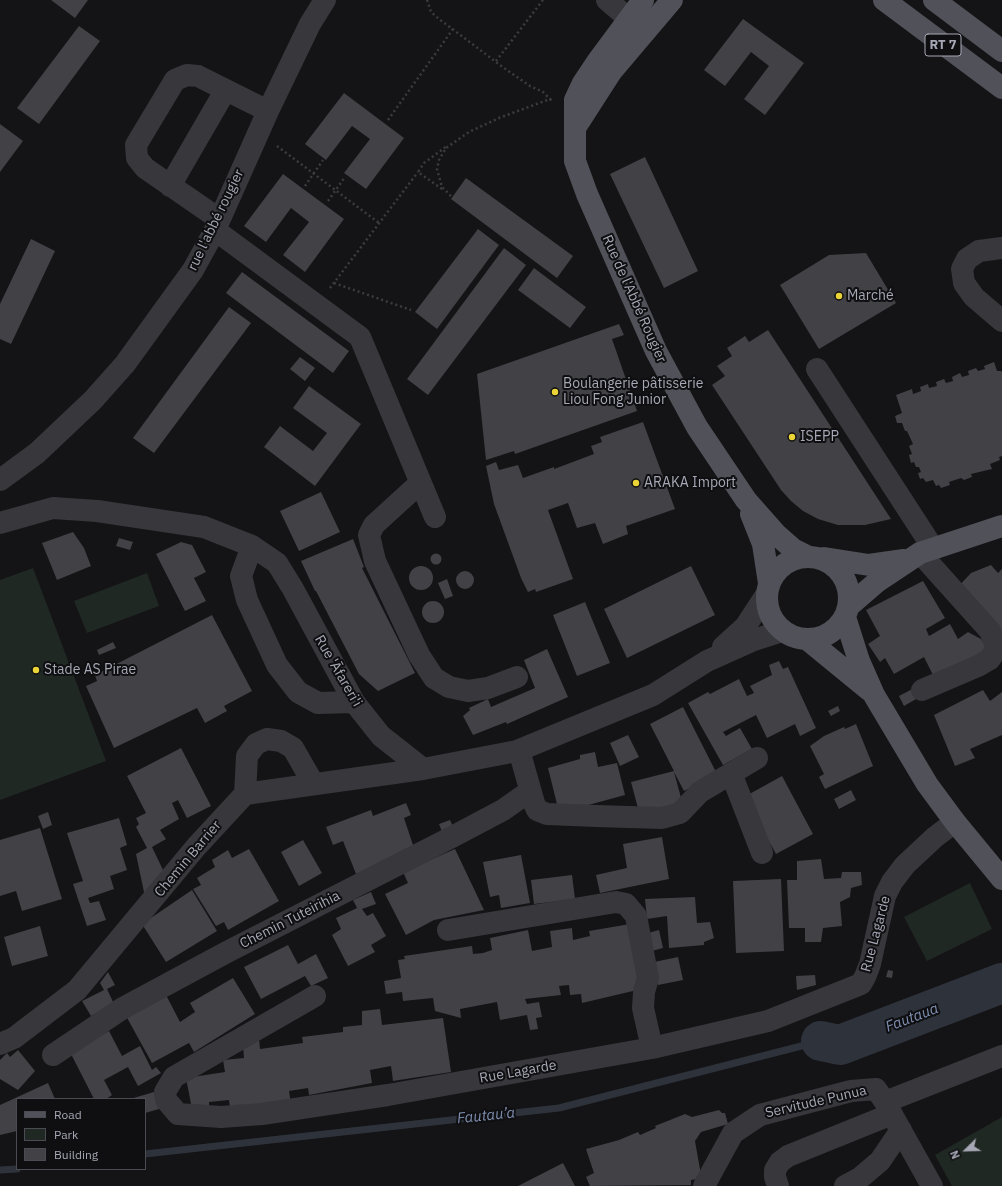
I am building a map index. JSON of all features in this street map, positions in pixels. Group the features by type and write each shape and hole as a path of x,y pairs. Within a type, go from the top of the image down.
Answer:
{"main road":[{"name":"Rue de l'Abbé Rougier","path":"643,0 583,83 575,100 575,161 587,194 656,351 697,427 746,500 793,550 814,557"},
{"path":"574,129 611,72 672,0"},
{"name":"RT 7","path":"884,0 1002,88"},
{"name":"RT 7","path":"934,0 1002,51"},
{"name":"Rue de l'Abbé Rougier","path":"746,500 763,544 767,589"},
{"path":"874,694 808,640 790,636 782,631 770,615 767,589 777,569 791,559 814,557 869,565 921,553 1002,526"},
{"path":"808,640 830,634 847,612 878,582 921,553"},
{"path":"814,557 835,566 845,578 850,594 847,612 857,654 874,694 927,784 955,822 1002,879"}],"street":[{"name":"rue l'abbé rougier","path":"0,480 37,453 93,400 125,364 193,270 217,224 268,111 310,24 325,0"},
{"path":"607,0 629,19"},
{"path":"268,111 225,91 198,76 187,75 175,80 136,145 137,158 145,168 170,186 317,305 360,337 435,517"},
{"path":"170,186 225,91"},
{"path":"1002,248 979,251 967,259 962,269 964,283 974,297 1002,321"},
{"path":"818,369 921,553 990,631 994,640 995,651 990,659 978,666 922,690"},
{"path":"420,482 374,525 369,535 375,561 419,655 434,678 449,687 468,691 488,688 517,677"},
{"name":"Rue 'Āfareri'i","path":"0,523 53,508 97,511 204,527 252,546 277,563 293,589 354,702 381,736 423,769"},
{"path":"252,546 241,576 247,600 277,665 298,692 318,703 354,702"},
{"path":"707,661 746,627 767,589"},
{"path":"313,783 293,748 281,741 267,739 256,744 247,756 245,794 313,783 423,769 519,750 653,695 707,661 754,640 782,631"},
{"path":"519,750 536,808 547,814 662,818 680,813 700,792 757,758"},
{"path":"731,773 762,853"},
{"name":"Chemin Tuteirihia","path":"52,1055 123,1008 227,952 452,838 503,810 530,791"},
{"name":"Chemin Barrier","path":"0,1044 14,1038 77,990 196,847 245,794"},
{"name":"Rue Lagarde","path":"315,996 174,1077 168,1084 165,1092 166,1100 178,1114 221,1117 262,1114 388,1095 652,1048 768,1021 861,984 870,964 885,896 892,882 905,865 934,837 955,822"},
{"path":"448,930 616,902 626,904 636,916 648,978 644,992 643,1008 652,1048"},
{"path":"778,1186 775,1178 775,1170 780,1162 788,1156 893,1115 1002,1056"},
{"name":"Servitude Punua","path":"704,1186 733,1133 760,1115 857,1091 876,1089 893,1115"},
{"path":"845,1186 860,1178 876,1166 893,1115"},
{"path":"893,1115 932,1186"}],"path":[{"path":"427,0 431,12 530,86 543,92 574,129"},
{"path":"496,61 543,0"},
{"path":"388,120 453,29"},
{"path":"317,305 424,163 437,152 499,118 550,99"},
{"path":"259,132 379,223"},
{"path":"444,190 436,169 446,148 461,138"},
{"path":"305,186 323,160"},
{"path":"418,172 451,196"},
{"path":"328,201 345,177"},
{"path":"334,283 411,310"}],"green space":[{"name":"Stade AS Pirae","path":"33,568 106,761 0,800 0,580"},
{"path":"147,573 159,606 87,633 74,601"},
{"path":"970,883 992,929 927,961 904,917"},
{"path":"1002,1117 1002,1186 952,1186 935,1155"}],"building":[{"path":"51,0 88,0 75,18"},
{"path":"743,19 804,63 765,115 744,99 769,66 751,52 725,86 704,70"},
{"path":"79,26 100,41 39,124 17,108"},
{"path":"344,93 404,138 366,189 344,173 370,139 352,126 326,160 305,144"},
{"path":"0,124 23,141 0,172"},
{"path":"645,157 698,271 664,288 610,174"},
{"path":"283,174 344,219 305,272 283,255 309,222 291,208 266,242 244,226"},
{"path":"466,178 573,256 557,278 451,199"},
{"path":"478,229 499,245 437,329 415,312"},
{"path":"31,239 55,251 11,344 0,339 0,304"},
{"path":"504,248 526,265 428,395 407,379"},
{"path":"866,253 896,303 819,349 780,285 829,255"},
{"path":"534,268 586,307 570,328 518,290"},
{"path":"242,272 349,351 333,373 226,293"},
{"path":"229,307 251,323 154,453 133,438"},
{"name":"Boulangerie pâtisserie Liou Fong Junior","path":"619,324 624,335 612,339 637,411 515,454 514,451 486,460 477,374"},
{"name":"ISEPP","path":"768,330 891,519 865,525 838,525 818,519 803,511 781,490 712,385 725,376 717,366 732,356 727,348 745,336 749,342"},
{"path":"300,357 315,368 305,381 290,369"},
{"path":"994,362 997,371 1002,372 1002,456 999,457 1000,460 990,464 992,469 971,474 972,477 964,480 961,478 949,482 950,485 941,488 939,485 936,486 933,480 926,482 923,478 920,479 918,473 921,472 919,467 916,467 914,462 911,463 909,455 912,454 909,446 913,444 902,423 897,423 895,416 902,413 896,395 912,389 913,394 921,391 920,387 928,384 929,388 937,386 936,382 944,379 946,383 953,381 952,377 960,373 962,377 969,375 968,371 976,368 978,371 985,369 984,366"},
{"path":"309,386 361,424 315,486 264,447 280,426 313,451 327,433 293,408"},
{"path":"643,422 675,509 626,526 628,534 603,544 595,523 577,528 568,503 548,510 573,579 536,592 535,589 528,592 521,578 494,504 486,466 496,462 499,470 518,465 523,478 554,467 554,469 594,454 591,446 602,442 600,437"},
{"path":"321,492 340,532 299,551 280,511"},
{"path":"73,532 84,548 91,566 57,580 42,543"},
{"path":"119,538 133,542 130,550 116,546"},
{"path":"353,539 364,567 362,568 415,673 378,691 359,674 315,591 301,561"},
{"path":"181,542 192,545 206,572 194,578 206,601 185,611 156,554"},
{"path":"436,553 440,555 442,559 440,563 436,565 432,563 430,559 432,555"},
{"path":"991,565 998,573 1002,569 1002,636 955,590 971,573"},
{"path":"421,566 430,569 433,578 430,587 421,590 412,587 409,578 412,569"},
{"path":"691,566 715,615 627,658 604,609"},
{"path":"461,571 469,571 474,576 472,587 469,589 461,589 456,584 456,576"},
{"path":"447,579 453,596 445,599 438,583"},
{"path":"923,581 945,618 926,629 929,636 950,624 958,639 968,632 981,639 986,647 979,659 936,681 924,657 894,674 885,658 880,662 868,644 880,636 866,610"},
{"path":"433,601 441,604 444,612 441,620 433,623 425,620 422,612 425,604"},
{"path":"585,602 610,663 577,676 553,615"},
{"path":"212,615 252,691 224,706 227,711 205,723 197,708 114,748 86,686 97,681 95,675"},
{"path":"113,642 116,648 99,655 97,650"},
{"path":"547,649 568,697 507,724 506,722 473,735 463,716 470,710 469,708 488,699 491,707 535,688 524,660"},
{"path":"779,661 783,669 788,667 816,728 800,736 795,724 767,738 756,715 723,732 726,736 740,728 752,749 723,765 688,703 708,692 710,694 739,679 747,696 754,693 750,686 772,675 769,665"},
{"path":"918,686 923,695 904,706 899,696"},
{"path":"983,690 990,701 1002,692 1002,735 970,749 975,758 955,766 934,715"},
{"path":"838,706 840,711 831,716 828,711"},
{"path":"683,707 717,774 684,791 674,772 683,805 639,812 631,782 674,771 650,724"},
{"path":"856,724 873,766 825,789 819,777 824,774 810,746 824,736 844,727 845,729"},
{"path":"628,735 639,757 620,766 610,743"},
{"path":"181,748 211,806 187,818 178,800 172,803 179,819 160,830 166,839 152,847 164,872 145,897 136,854 147,848 136,827 139,824 136,818 146,813 127,776"},
{"path":"595,752 598,767 617,763 625,795 570,810 558,808 548,768 580,759 580,755"},
{"path":"782,776 813,834 776,854 744,797"},
{"path":"851,790 856,800 839,809 834,799"},
{"path":"406,803 411,815 404,818 415,851 356,874 343,841 333,845 326,827 371,810 373,816"},
{"path":"48,812 52,825 43,829 38,816"},
{"path":"119,818 127,845 120,848 127,870 110,876 114,889 88,898 90,903 99,901 106,920 87,926 73,884 83,881 67,833"},
{"path":"450,820 454,829 443,834 439,824"},
{"path":"40,828 62,899 22,911 16,891 0,896 0,840"},
{"path":"662,837 669,879 600,893 596,875 627,868 623,844"},
{"path":"303,840 322,873 299,886 281,852"},
{"path":"249,849 279,901 228,930 224,922 216,926 193,889 201,885 197,878 215,867 212,860 228,850 232,858"},
{"path":"455,849 484,910 434,920 406,935 385,894 408,883 403,872"},
{"path":"521,855 530,903 501,908 499,895 490,897 483,862"},
{"path":"821,859 824,879 841,878 842,872 861,872 862,885 851,888 850,897 840,902 842,926 823,928 821,942 805,942 805,928 789,928 787,880 797,880 797,861"},
{"path":"572,875 575,899 534,904 531,880"},
{"path":"781,879 784,951 736,953 733,881"},
{"path":"192,890 217,931 166,962 142,924"},
{"path":"371,892 376,904 362,909 367,916 373,913 386,936 371,945 375,952 348,966 332,935 341,929 336,918 357,908 353,900"},
{"path":"695,897 697,923 710,922 714,938 704,942 704,945 669,948 667,916 647,919 645,899"},
{"path":"630,924 640,980 633,991 582,1003 581,994 570,995 569,985 559,986 561,995 525,999 527,1004 539,1002 542,1017 536,1018 538,1029 530,1030 527,1015 500,1020 497,1002 460,1009 461,1018 435,1011 433,998 403,1001 402,992 386,994 384,981 401,978 398,960 405,959 404,956 472,946 473,954 483,953 492,950 490,938 528,930 532,951 552,947 550,931 572,928 573,940 590,936 589,931"},
{"path":"40,926 48,956 12,966 4,937"},
{"path":"659,930 663,948 652,951 648,933"},
{"path":"288,945 298,964 316,954 328,978 311,986 305,976 261,999 244,967"},
{"path":"678,957 683,980 658,985 654,962"},
{"path":"888,970 893,971 892,978 886,977"},
{"path":"108,972 115,985 107,989 114,1004 91,1016 82,1001 104,990 100,983"},
{"path":"815,975 816,985 797,990 796,976"},
{"path":"233,978 255,1014 194,1052 189,1043 152,1063 126,1016 165,993 180,1022 195,1012 190,1003"},
{"path":"380,1009 382,1025 443,1018 451,1072 393,1081 391,1066 370,1070 372,1083 309,1095 308,1088 289,1091 291,1104 230,1108 229,1100 209,1102 209,1111 191,1104 186,1078 225,1072 223,1060 244,1058 243,1046 259,1039 260,1049 303,1043 302,1037 343,1032 343,1027 362,1025 362,1011"},
{"path":"109,1031 122,1056 140,1046 152,1070 156,1067 161,1073 138,1086 128,1067 104,1080 112,1095 108,1098 93,1098 70,1052"},
{"path":"18,1050 35,1071 18,1090 0,1079 0,1060 7,1053 10,1057"},
{"path":"48,1083 55,1098 16,1098 16,1131 0,1135 0,1105"},
{"path":"154,1092 159,1109 146,1113 146,1098 133,1098"},
{"path":"719,1110 722,1113 725,1113 728,1124 701,1132 695,1141 701,1175 698,1179 691,1180 691,1185 590,1186 586,1177 594,1173 586,1149 619,1140 638,1132 640,1135 656,1128 655,1126 685,1114 692,1117"},
{"path":"563,1163 575,1186 518,1186"}],"waterway":[{"name":"Fautaua","path":"821,1041 840,1045 1002,983"},
{"name":"Fautau’a","path":"146,1154 559,1108 821,1041"},
{"name":"Fautau’a","path":"0,1170 16,1169"}],"place":[{"name":"Marché","path":"839,296"},
{"name":"Boulangerie pâtisserie Liou Fong Junior","path":"555,392"},
{"name":"ISEPP","path":"792,437"},
{"name":"ARAKA Import","path":"636,483"},
{"name":"Stade AS Pirae","path":"36,670"}]}
